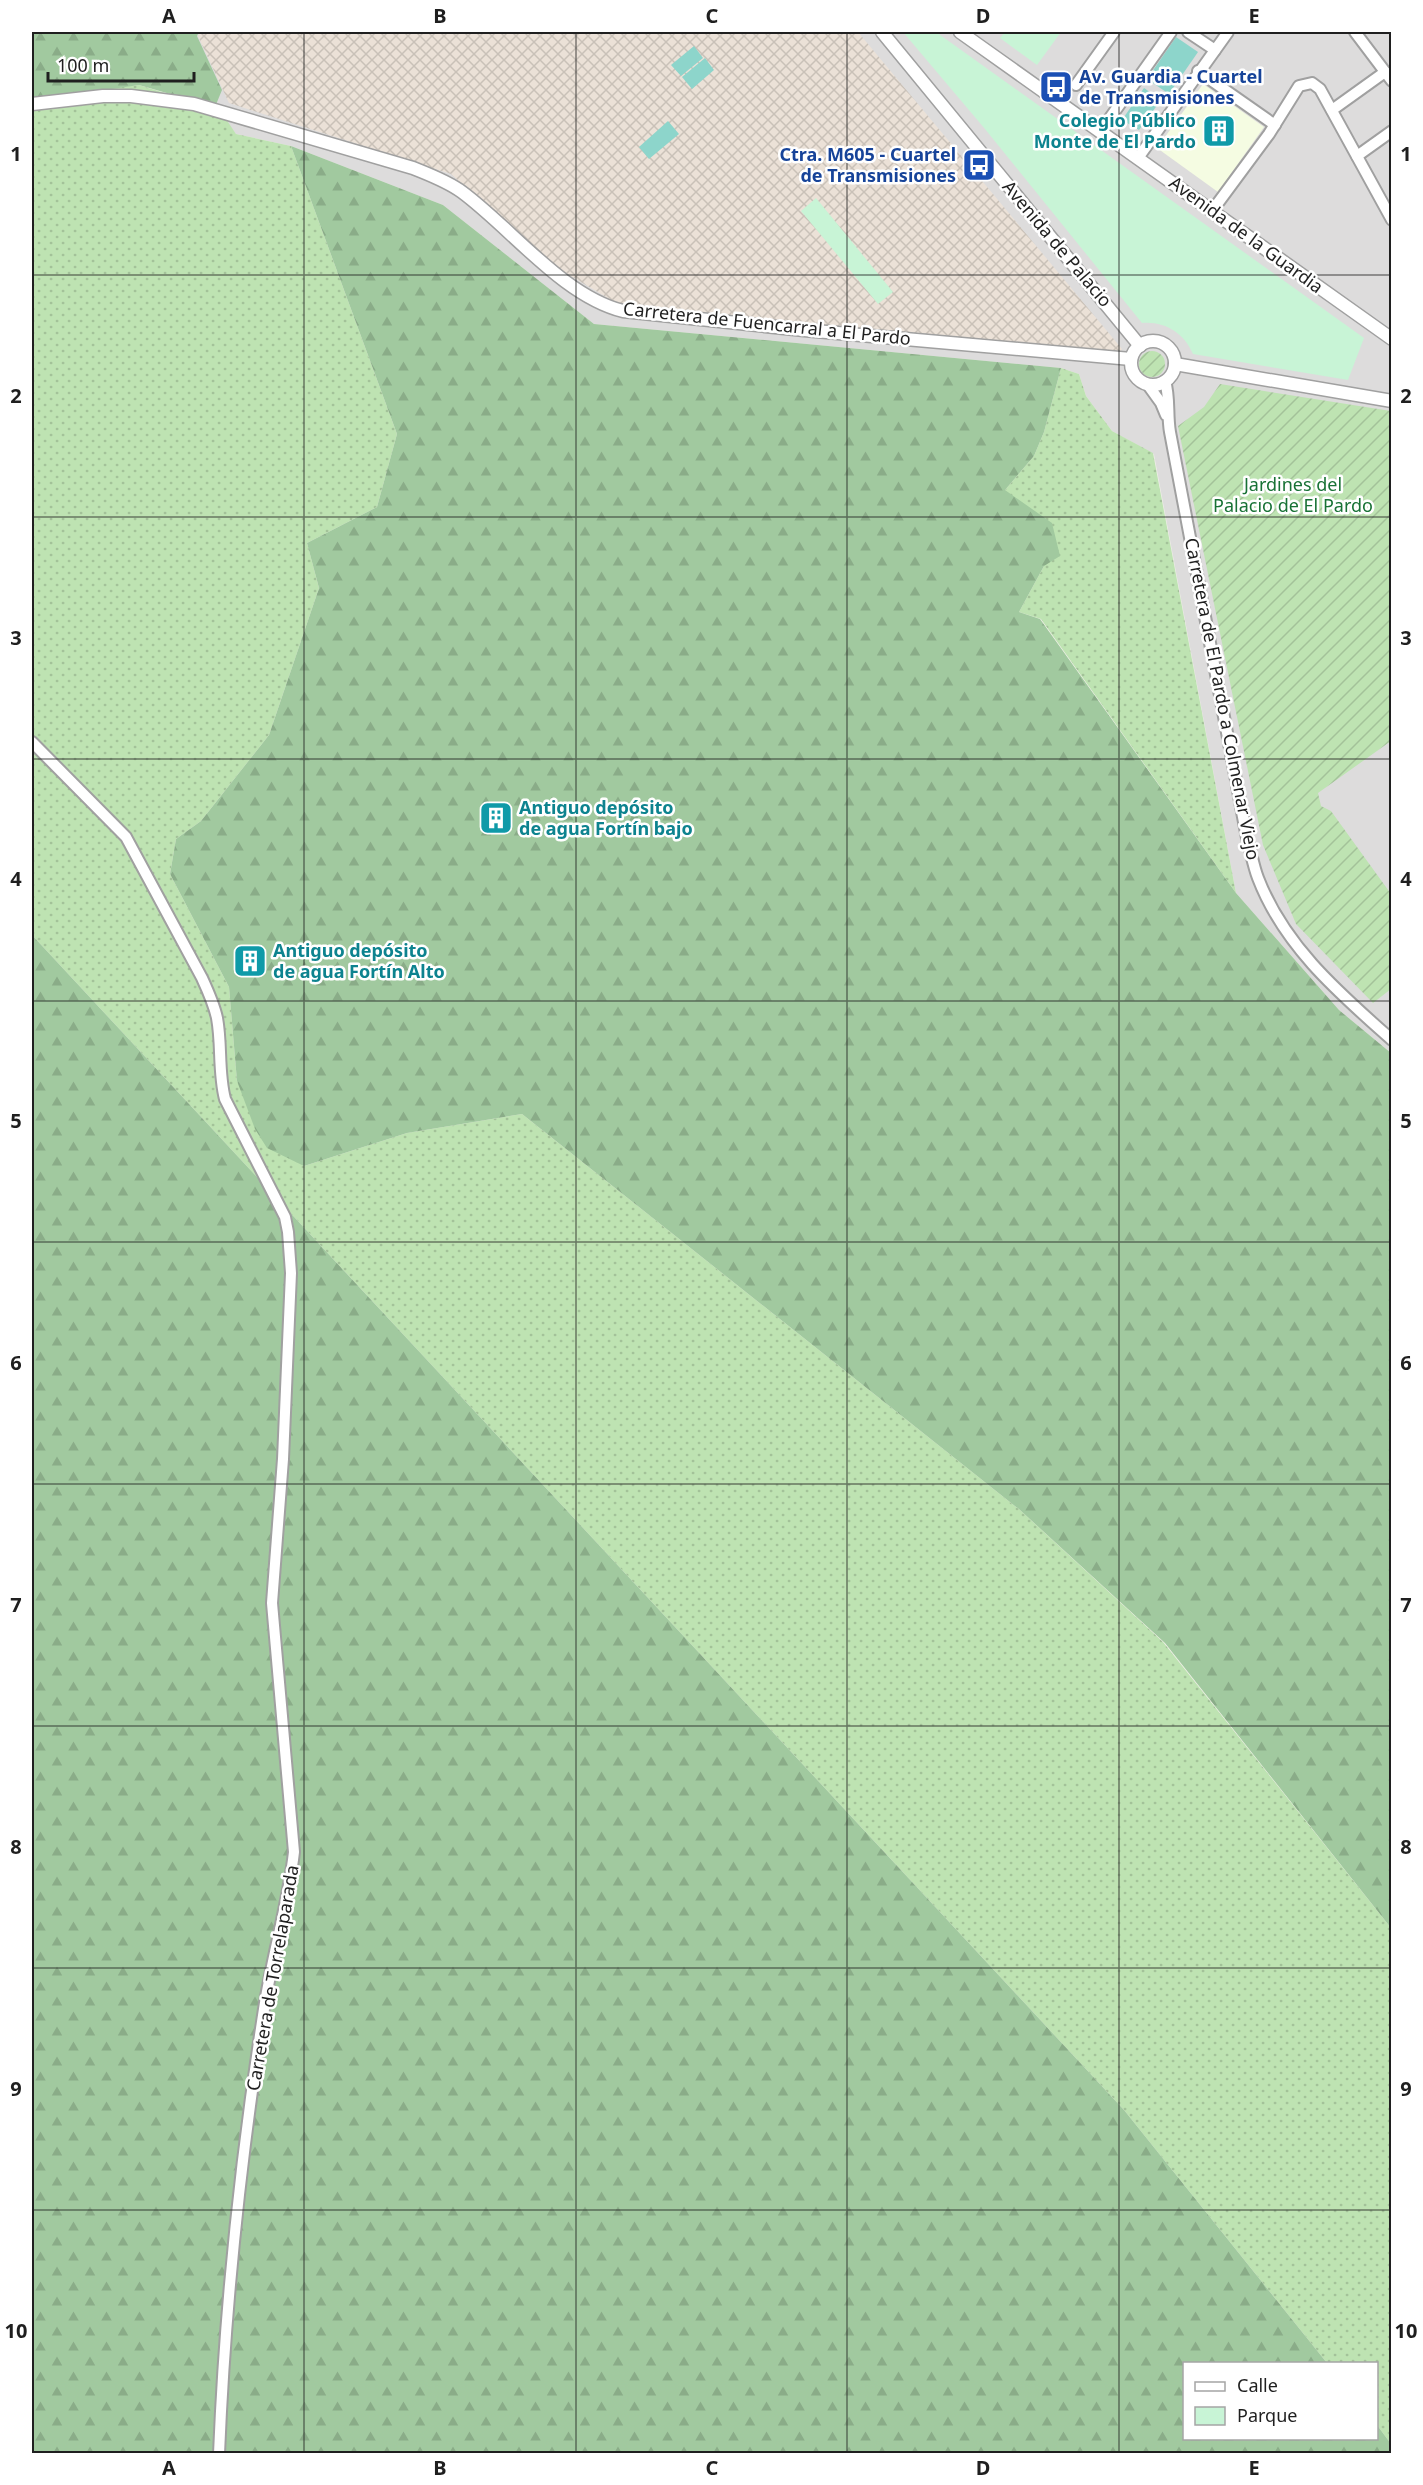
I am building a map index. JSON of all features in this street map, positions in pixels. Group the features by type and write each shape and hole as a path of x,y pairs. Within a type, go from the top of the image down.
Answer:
{"street":[{"name":"Avenida de Palacio","path":"882,32 1140,346"},
{"name":"Avenida de la Guardia","path":"960,32 1392,339"},
{"path":"1076,85 1114,32"},
{"path":"1100,132 1172,32"},
{"path":"1188,32 1215,50"},
{"path":"1137,158 1228,32"},
{"path":"1332,110 1388,77 1355,32"},
{"path":"1198,71 1275,126"},
{"path":"1212,211 1275,126 1299,86 1306,83 1317,85 1392,220"},
{"name":"Carretera de Fuencarral a El Pardo","path":"32,104 103,96 131,96 220,110 413,168 442,180 464,194 576,289 605,306 623,311 781,328 1131,359"},
{"path":"1357,156 1392,131"},
{"path":"1148,384 1165,381 1172,374 1174,364 1171,351 1162,344 1154,342 1140,346 1131,359 1134,375 1148,384 1161,403 1167,418"},
{"path":"1174,364 1392,401"},
{"path":"1165,381 1168,389 1167,418"},
{"name":"Carretera de El Pardo a Colmenar Viejo","path":"1167,418 1247,838 1258,878 1280,921 1302,954 1329,984 1392,1040"},
{"name":"Carretera de Torrelaparada","path":"32,742 118,827 133,848 212,998 218,1019 220,1078 225,1098 285,1217 288,1232 291,1273 288,1313 288,1395 283,1436 272,1603 294,1852 290,1882 264,2006 237,2216 223,2346 219,2454"}],"shaded area":[{"path":"199,32 1391,32 1391,1053 1339,1010 1236,893 1154,454 1112,431 1086,396 1079,374 1061,368 594,324 443,205 291,146 236,134 215,107 197,36"},
{"path":"200,32 858,32 1122,349 1118,355 623,307 554,266 451,174 229,103 198,36"},
{"path":"1176,37 1198,52 1169,94 1147,79"},
{"path":"694,46 703,58 681,76 671,65"},
{"path":"705,58 714,70 692,89 682,77"},
{"path":"1203,84 1264,127 1218,192 1157,148"},
{"path":"1144,88 1161,100 1139,130 1122,120"},
{"path":"668,121 679,134 649,159 639,147"}],"green space":[{"path":"32,32 199,32 197,36 222,90 215,107 139,85 32,101"},
{"path":"903,32 936,32 1364,338 1348,380 1193,354 1179,334 1173,330 1158,324 1142,323 985,129"},
{"path":"1005,32 1061,32 1037,65 1000,38"},
{"path":"139,85 220,110 236,134 291,146 397,434 377,507 307,543 319,588 269,735 201,821 176,839 170,874 229,987 237,1081 304,1166 407,1133 522,1114 1020,1510 1163,1642 1391,1928 1391,2444 1378,2426 1378,2362 1326,2362 1124,2110 32,935 32,96"},
{"path":"291,146 443,205 594,324 1061,368 1044,432 1034,456 1005,490 1052,523 1060,556 1044,566 1019,612 1040,619 1236,893 1339,1010 1391,1053 1391,1928 1165,1643 1020,1510 522,1114 407,1133 304,1166 267,1148 255,1129 237,1081 229,987 170,874 176,839 201,821 269,735 319,588 307,543 377,507 397,434"},
{"path":"816,198 893,292 878,304 801,211"},
{"path":"1152,351 1161,355 1165,364 1161,373 1152,377 1143,373 1139,364 1143,355"},
{"path":"1061,368 1079,374 1086,396 1112,431 1153,453 1236,893 1041,619 1019,612 1044,566 1005,490 1034,456 1044,432"},
{"name":"Jardines del Palacio de El Pardo","path":"1220,384 1391,411 1391,741 1318,793 1321,806 1331,811 1391,894 1391,989 1373,1003 1296,924 1263,845 1178,426 1204,407"},
{"path":"32,935 1124,2110 1326,2362 1183,2362 1183,2440 1378,2440 1378,2426 1391,2444 1391,2453 32,2453"}],"place":[{"name":"Av. Guardia - Cuartel de Transmisiones","path":"1056,87"},
{"name":"Colegio Público Monte de El Pardo","path":"1219,131"},
{"name":"Ctra. M605 - Cuartel de Transmisiones","path":"979,165"},
{"name":"Antiguo depósito de agua Fortín bajo","path":"496,818"},
{"name":"Antiguo depósito de agua Fortín Alto","path":"250,961"}]}
